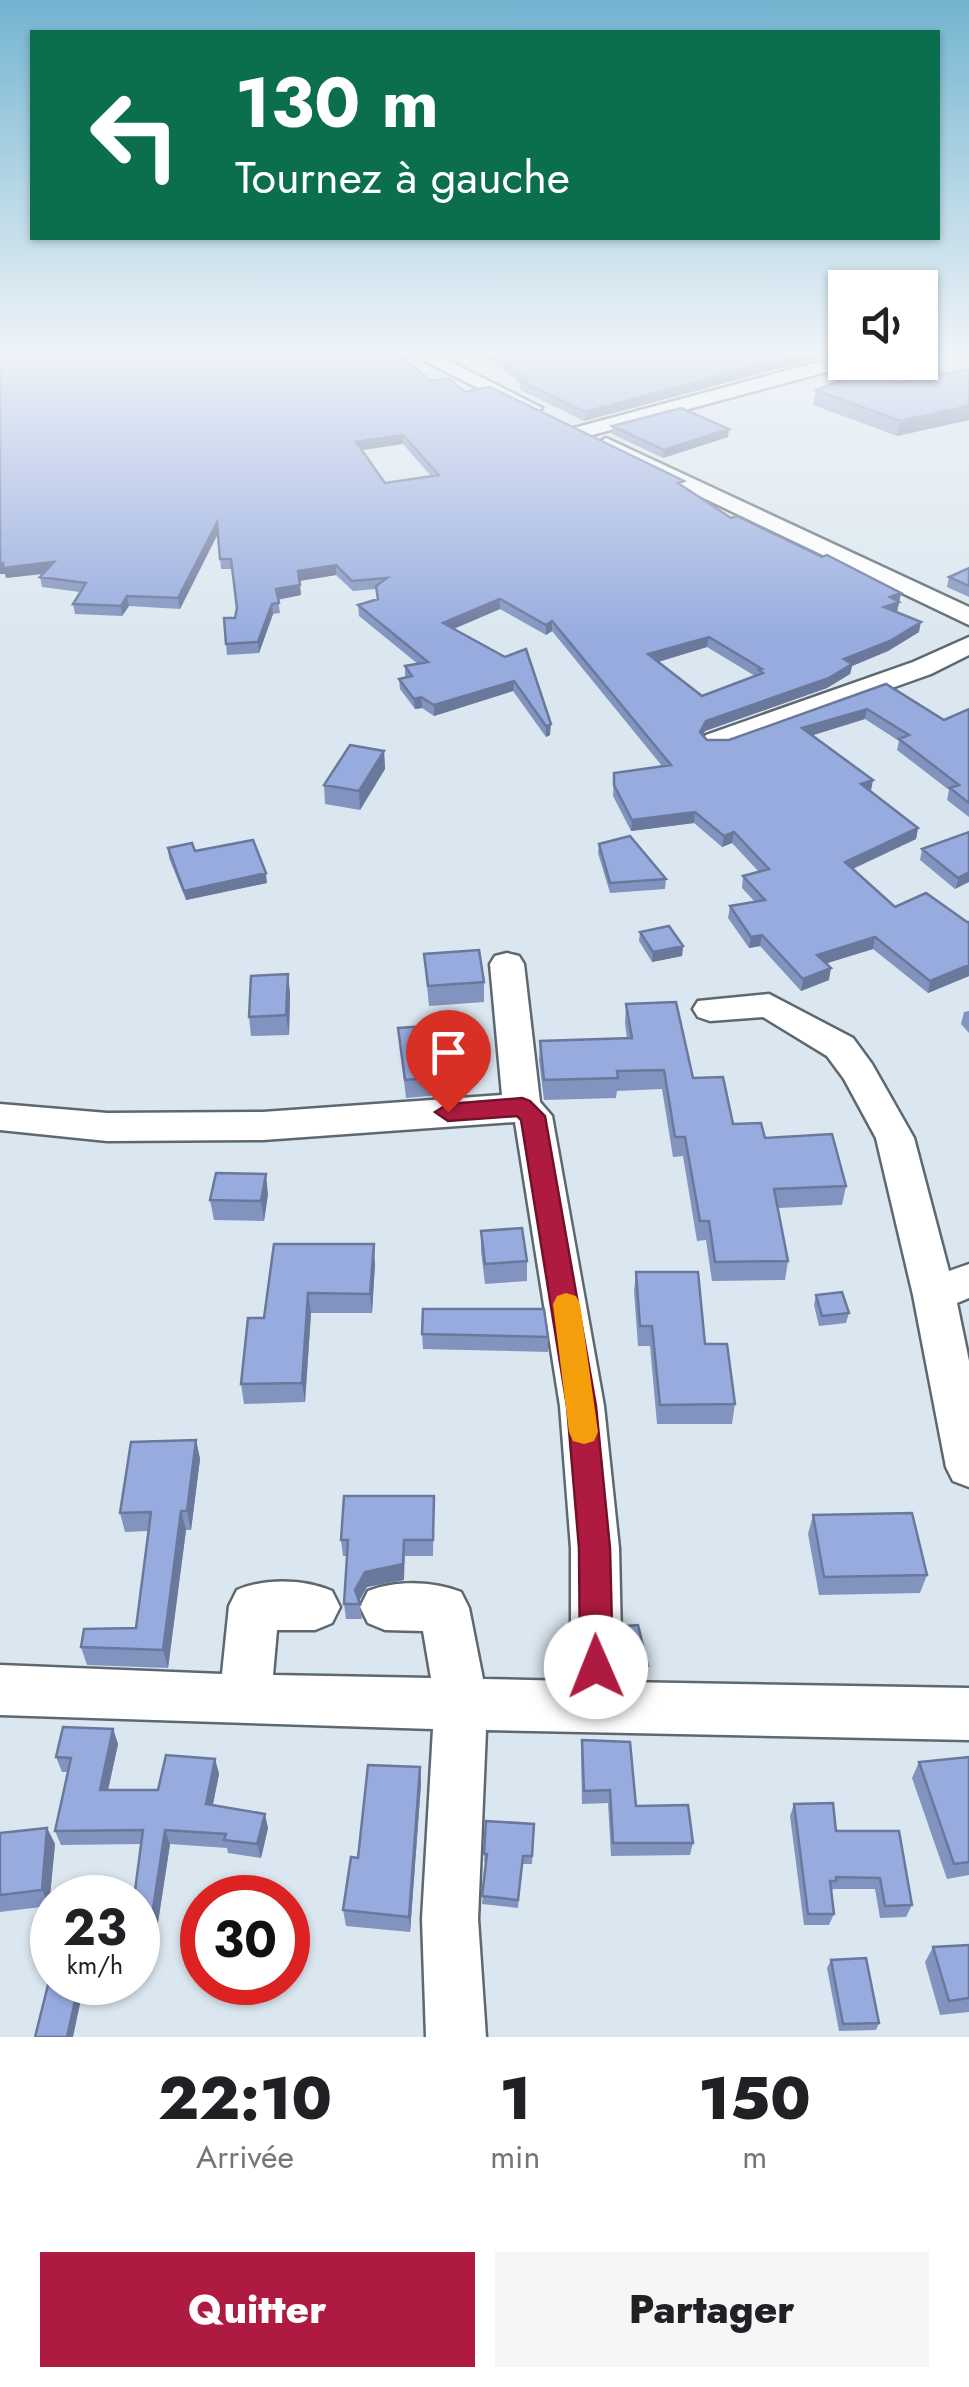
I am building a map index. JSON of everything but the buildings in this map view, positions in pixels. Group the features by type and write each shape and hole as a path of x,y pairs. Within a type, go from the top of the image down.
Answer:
{"street":[{"path":"640,449 969,616"},
{"path":"846,551 969,605"},
{"path":"716,741 922,668 969,645"},
{"path":"507,964 522,1107"},
{"path":"710,1009 769,1006 840,1047 859,1073 895,1138 952,1288 969,1467"},
{"path":"0,1117 107,1127 263,1126 522,1107 533,1116 582,1406 594,1548 597,1706"},
{"path":"245,1700 254,1606 315,1607"},
{"path":"386,1608 444,1608 461,1701 450,1920 456,2037"},
{"path":"0,1690 245,1700 461,1701 969,1714"}],"slow traffic":[{"path":"566,1304 584,1432"}],"route":[{"path":"448,1112 522,1107 533,1116 582,1406 594,1548 596,1667"}]}
